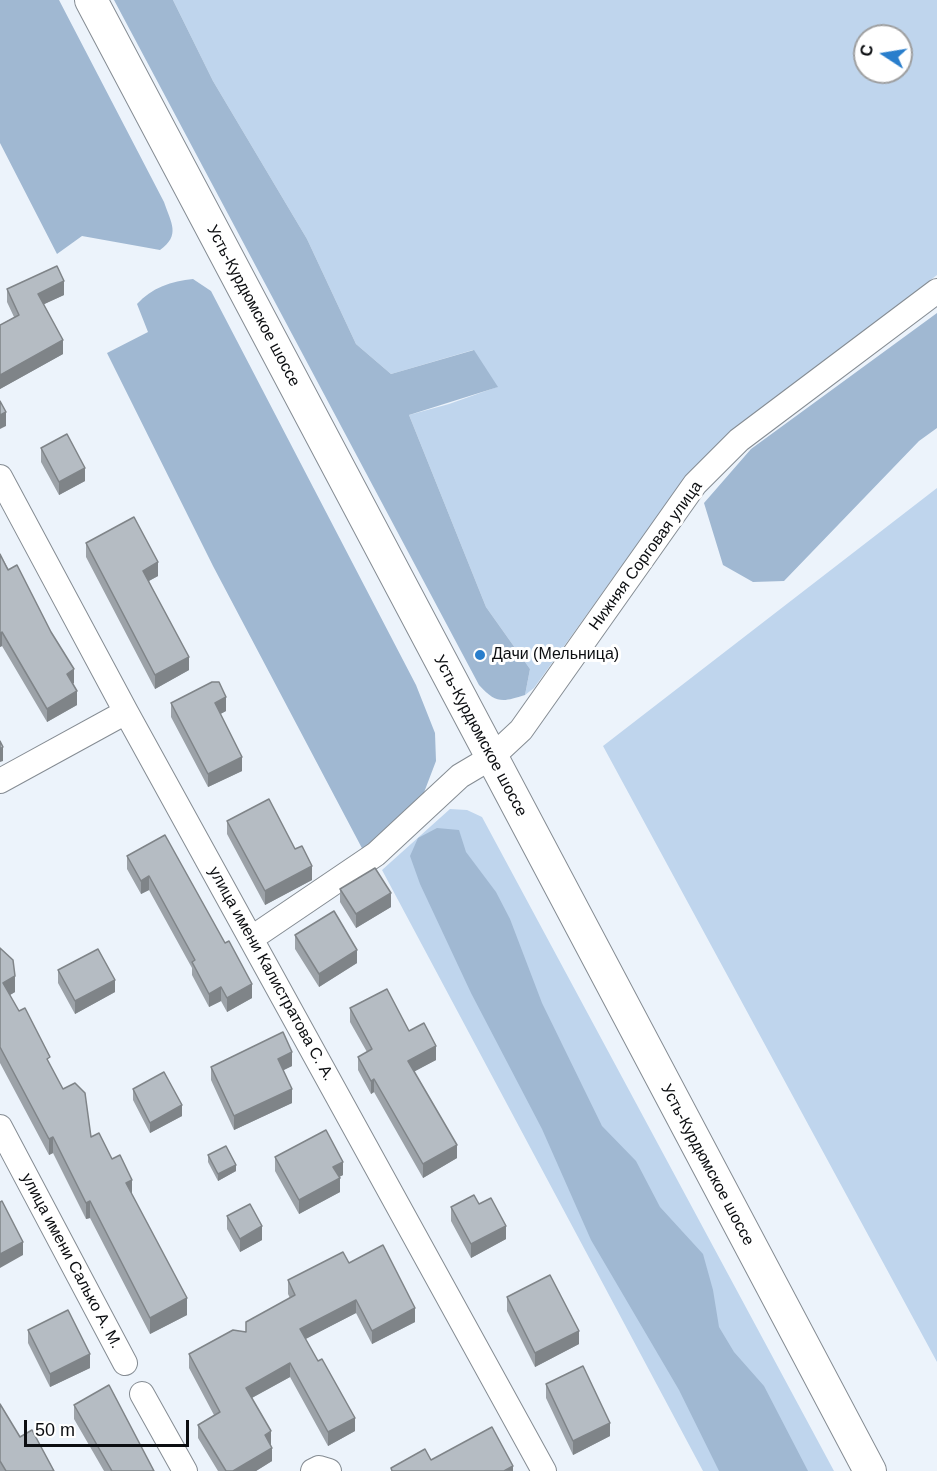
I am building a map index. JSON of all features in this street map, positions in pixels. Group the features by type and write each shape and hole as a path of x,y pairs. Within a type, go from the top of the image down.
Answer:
{"main road":[{"name":"Усть-Курдюмское шоссе","path":"91,0 870,1471"}],"street":[{"name":"Нижняя Сорговая улица","path":"252,939 376,854 460,776 492,757 521,730 695,484 739,440 937,291"},
{"name":"улица имени Калистратова С. А.","path":"0,477 126,712 544,1471"},
{"path":"0,781 126,712"},
{"name":"улица имени Салько А. М.","path":"0,1127 125,1363"},
{"path":"142,1394 185,1471"},
{"path":"313,1471 319,1468 329,1471"}],"shaded area":[{"path":"0,0 59,0 164,202 171,222 172,234 160,250 82,236 57,254 0,143"},
{"path":"114,0 173,0 213,81 307,239 356,344 391,374 474,350 498,387 409,415 486,607 530,669 525,695 500,700 490,696 479,685"},
{"path":"173,0 937,0 937,275 735,429 686,476 534,688 525,695 530,669 486,607 409,415 497,387 473,350 391,374 356,344 307,239 213,81"},
{"path":"193,279 211,291 416,685 435,733 436,761 420,803 364,852 213,566 107,353 148,332 137,304 143,298 162,286"},
{"path":"937,313 937,428 919,441 784,581 753,582 723,565 704,503 751,449"},
{"path":"937,488 937,1362 603,746"},
{"path":"450,809 467,810 482,817 834,1471 703,1471 382,870"},
{"path":"437,828 459,830 466,852 496,892 510,919 542,1003 602,1126 636,1161 660,1207 703,1254 713,1290 719,1327 734,1352 764,1386 808,1471 719,1471 679,1390 591,1240 542,1129 471,993 420,884 410,856 418,838"}],"building":[{"path":"57,266 64,281 38,294 63,340 0,375 0,325 19,315 7,289"},
{"path":"0,401 6,412 0,415"},
{"path":"67,434 85,468 59,482 41,448"},
{"path":"134,517 158,562 143,571 189,657 155,675 86,543"},
{"path":"0,554 8,570 17,565 51,632 74,669 67,674 77,691 47,709 2,632 0,634"},
{"path":"212,682 219,682 226,697 215,703 242,757 208,774 171,703"},
{"path":"269,799 295,849 302,846 312,866 265,891 227,821"},
{"path":"165,835 225,943 229,941 252,984 227,998 221,987 209,994 192,962 195,960 149,876 141,881 127,856"},
{"path":"375,868 391,893 356,914 340,889"},
{"path":"334,911 357,950 319,974 295,935"},
{"path":"0,948 13,960 15,976 3,983 19,1011 25,1008 50,1057 47,1059 63,1089 75,1083 85,1093 91,1137 99,1133 112,1159 120,1155 132,1180 126,1183 187,1298 150,1318 90,1201 86,1203 53,1137 49,1139 0,1047"},
{"path":"98,949 115,980 75,1001 58,970"},
{"path":"387,989 409,1031 424,1023 436,1046 408,1061 457,1145 423,1164 374,1079 371,1081 358,1057 372,1049 350,1008"},
{"path":"283,1032 292,1052 278,1059 292,1089 234,1116 211,1067"},
{"path":"164,1072 182,1105 150,1123 133,1089"},
{"path":"326,1130 343,1162 333,1167 340,1178 299,1200 275,1157"},
{"path":"226,1146 236,1165 218,1174 208,1155"},
{"path":"474,1195 479,1204 491,1198 506,1226 471,1244 451,1207"},
{"path":"2,1201 23,1242 0,1254 0,1202"},
{"path":"250,1204 262,1226 240,1239 227,1216"},
{"path":"383,1245 415,1308 372,1331 356,1300 300,1329 318,1361 322,1359 355,1418 328,1432 290,1363 246,1388 271,1431 265,1435 272,1448 233,1471 226,1471 198,1425 220,1412 189,1354 233,1330 246,1332 246,1322 295,1295 288,1280 343,1252 349,1263"},
{"path":"550,1275 579,1331 535,1353 507,1297"},
{"path":"68,1310 90,1354 50,1374 28,1330"},
{"path":"583,1366 610,1423 573,1441 546,1384"},
{"path":"109,1385 154,1471 112,1471 74,1405"},
{"path":"0,1404 20,1437 32,1430 54,1471 6,1471 0,1461"},
{"path":"492,1427 513,1466 504,1471 392,1471 391,1468 425,1449 431,1460"}],"place":[{"name":"Дачи (Мельница)","path":"480,655"}]}
